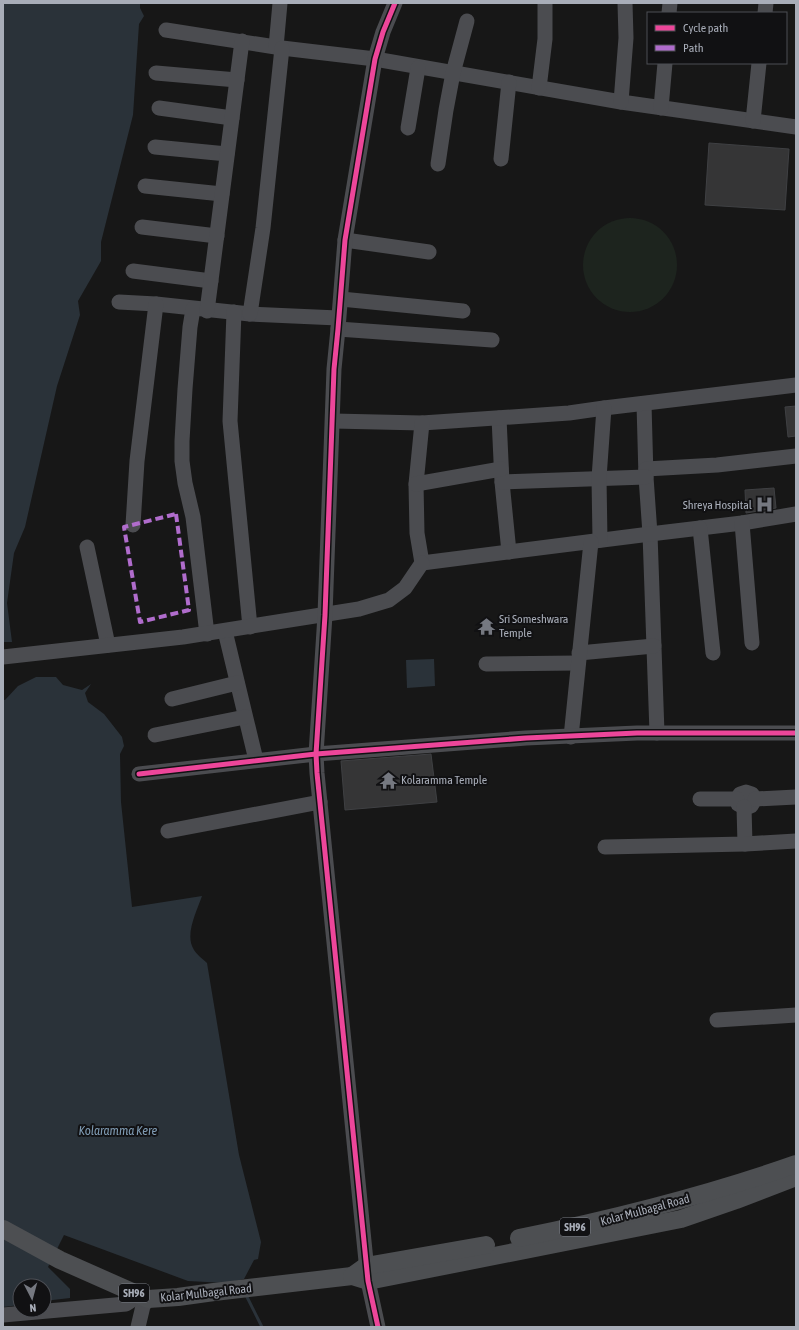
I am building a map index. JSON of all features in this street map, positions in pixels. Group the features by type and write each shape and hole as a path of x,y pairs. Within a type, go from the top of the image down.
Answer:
{"main road":[{"name":"Kolar Mulbagal Road","path":"362,1274 483,1246 585,1225 682,1200 796,1164"},
{"name":"Kolar Mulbagal Road","path":"3,1230 60,1260 144,1297 178,1298 214,1292 362,1274 681,1219 796,1177"}],"street":[{"path":"250,314 263,228 279,47 280,3"},
{"path":"378,1327 362,1274 316,754 325,614 334,369 345,240 375,59 383,32 395,3"},
{"path":"539,88 545,39 545,3"},
{"path":"621,102 626,38 625,3"},
{"path":"438,164 453,73 467,21"},
{"path":"166,30 279,47 375,59 418,68 509,82 621,102 796,127"},
{"path":"207,634 193,517 185,483 182,461 184,402 190,327 200,310 211,281 242,41"},
{"path":"661,108 665,64"},
{"path":"753,121 759,64"},
{"path":"408,128 418,68"},
{"path":"156,73 237,80"},
{"path":"500,159 509,82"},
{"path":"159,108 232,118"},
{"path":"155,147 227,154"},
{"path":"145,186 222,194"},
{"path":"142,227 217,236"},
{"path":"345,240 429,252"},
{"path":"133,271 211,281"},
{"path":"340,299 464,311"},
{"path":"118,302 156,304 200,310 234,312 492,340"},
{"path":"133,524 137,461 156,304"},
{"path":"234,312 230,421 250,627"},
{"path":"332,421 422,424 569,413 796,385"},
{"path":"644,404 657,733"},
{"path":"571,737 579,658 596,541 598,478 604,408"},
{"path":"499,418 501,475 509,552"},
{"path":"3,657 207,634 359,609 389,600 404,588 422,563 417,532 416,484 422,424"},
{"path":"416,484 501,475 598,478 796,456"},
{"path":"422,563 742,523 796,514"},
{"path":"742,523 752,643"},
{"path":"700,528 713,654"},
{"path":"87,547 108,644"},
{"path":"225,631 256,760"},
{"path":"486,664 579,658 654,646"},
{"path":"172,699 237,682"},
{"path":"155,735 245,717"},
{"path":"139,774 316,754 496,740 657,733 796,733"},
{"path":"700,799 745,802 796,797"},
{"path":"168,830 320,802"},
{"path":"745,802 745,844"},
{"path":"605,847 745,844 796,841"},
{"path":"718,1020 796,1015"},
{"path":"3,1315 126,1304 144,1297 138,1327"}],"shaded area":[{"path":"630,218 648,222 663,232 673,247 677,265 673,283 663,298 648,308 630,312 612,308 597,298 587,283 583,265 587,247 597,232 612,222"}],"water":[{"path":"3,3 140,3 140,8 144,16 139,24 133,115 101,242 101,261 78,301 80,315 57,386 25,527 14,553 7,603 12,642 3,642"},
{"path":"434,659 435,686 407,688 406,660"},
{"name":"Kolaramma Kere","path":"36,677 56,677 63,685 82,690 91,684 85,693 88,702 104,714 122,737 124,746 120,754 121,802 132,907 202,896 192,923 190,937 191,944 195,952 207,963 239,1155 261,1242 258,1259 254,1260 244,1279 226,1283 188,1281 64,1235 48,1267 70,1289 70,1298 52,1300 52,1278 12,1278 12,1306 3,1307 3,700 5,700 18,686"}],"building":[{"path":"709,143 789,149 785,210 705,205"},
{"path":"796,406 796,436 788,437 785,407"},
{"path":"774,488 776,508 746,513 745,490"},
{"name":"Kolaramma Temple","path":"431,754 437,802 345,810 341,761"}],"waterway":[{"path":"246,1295 262,1327"}],"marked path":[{"path":"176,514 189,610 140,622 124,527 176,514"}],"cycle path":[{"path":"378,1327 368,1281 316,754 325,615 334,369 345,240 375,59 383,32 395,3"},
{"path":"139,774 316,754 526,738 637,733 796,733"}],"place":[{"name":"Shreya Hospital","path":"765,505"},
{"name":"Sri Someshwara Temple","path":"486,626"},
{"name":"Kolaramma Temple","path":"388,780"}]}
